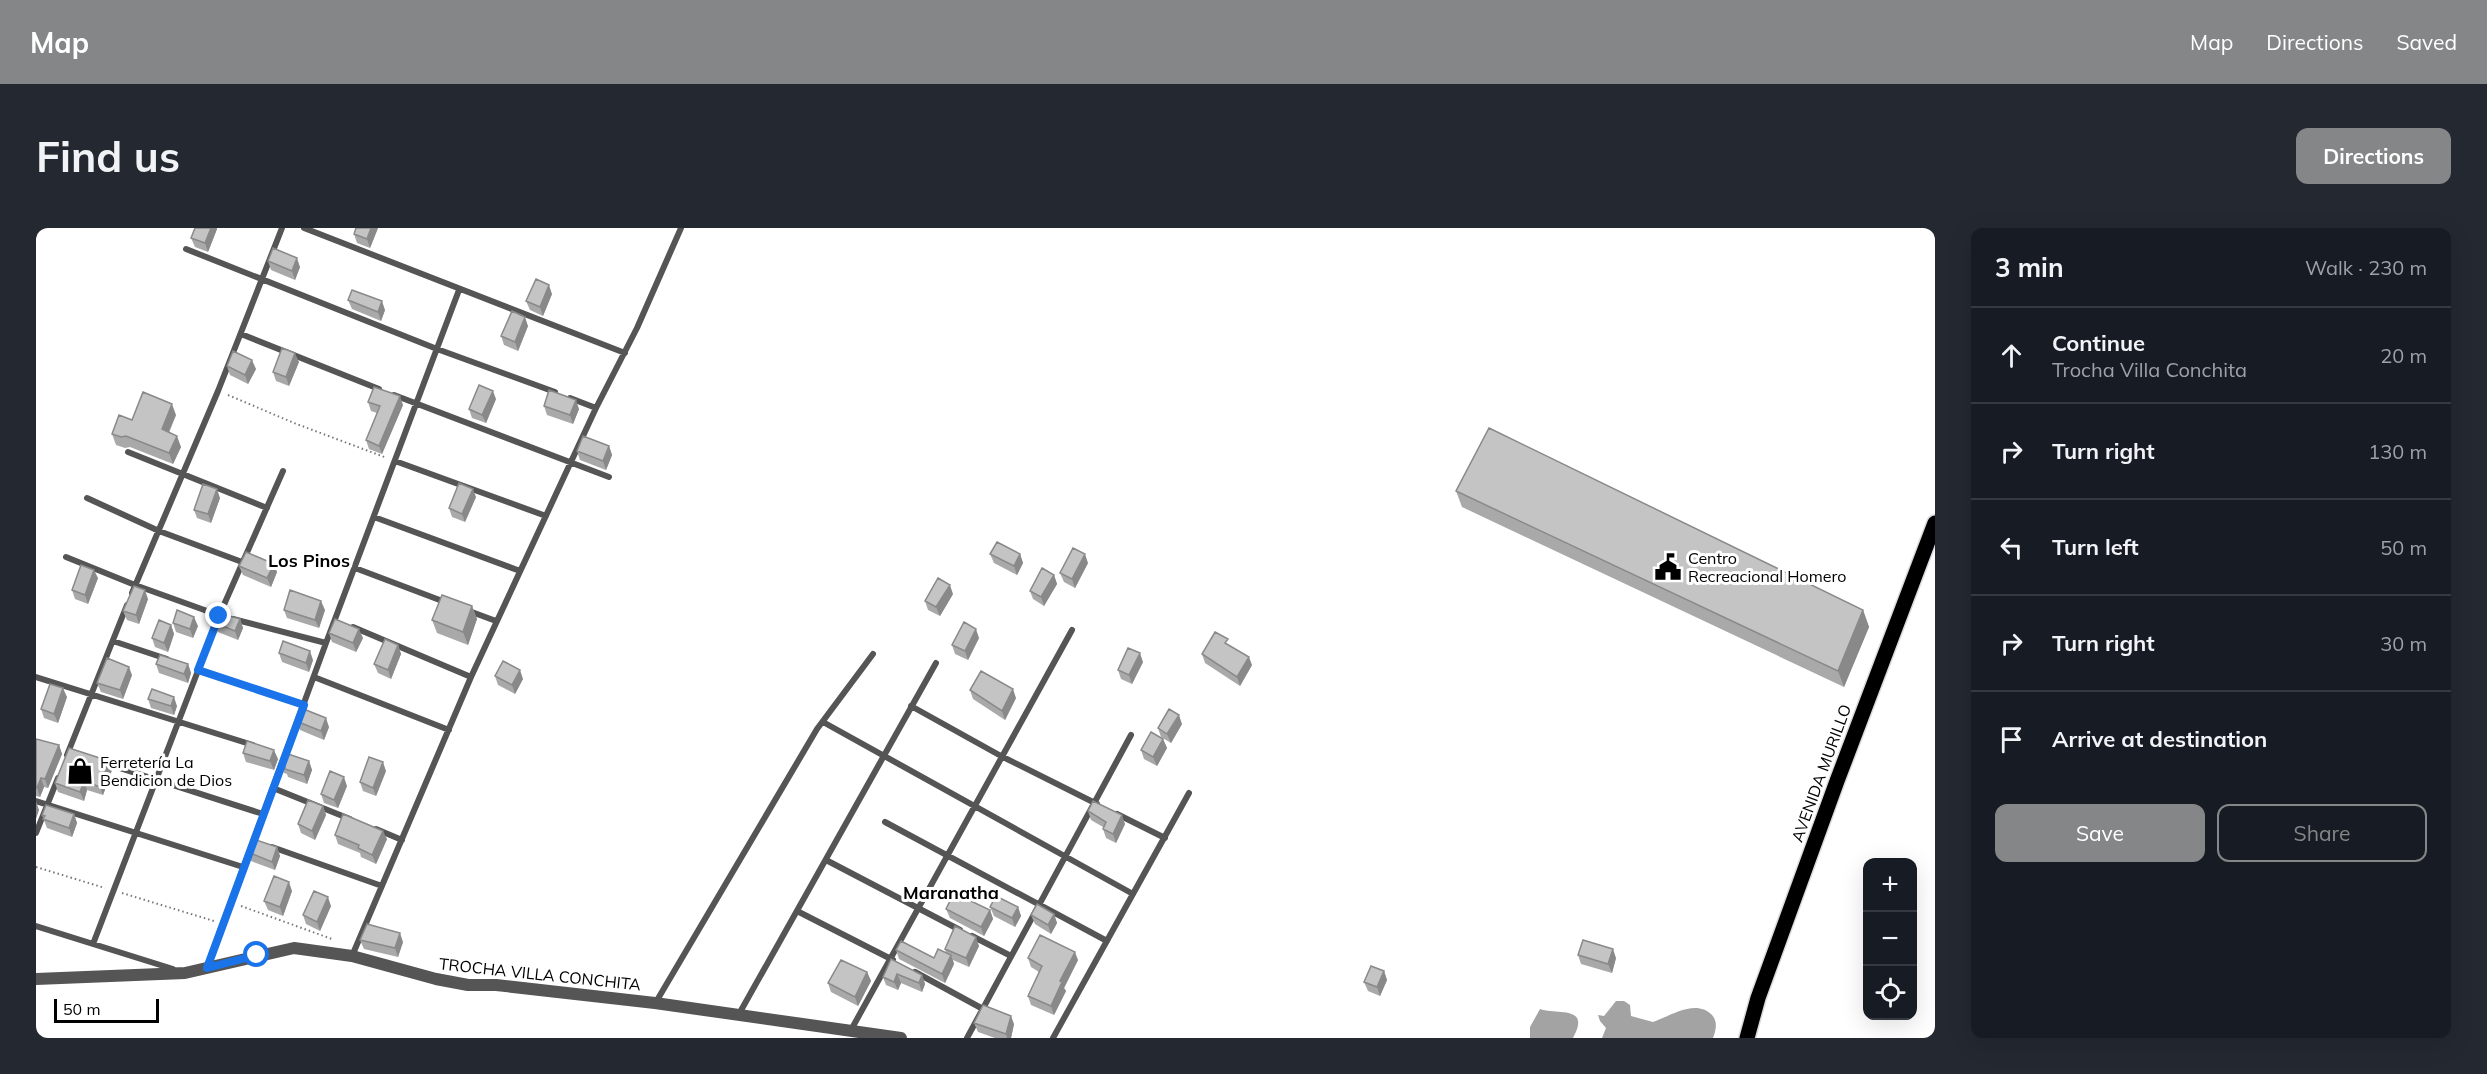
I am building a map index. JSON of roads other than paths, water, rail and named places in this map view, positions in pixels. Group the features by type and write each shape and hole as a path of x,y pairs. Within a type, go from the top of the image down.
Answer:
{"main road":[{"name":"AVENIDA MURILLO","path":"1747,1038 1758,998 1837,781 1935,523"}],"street":[{"name":"TROCHA VILLA CONCHITA","path":"36,979 185,973 294,948 353,952 436,980 655,1003 901,1038"}],"lane":[{"path":"64,763 135,585 218,391 282,228"},
{"path":"304,228 625,353"},
{"path":"353,952 496,621 596,408 625,353 681,228"},
{"path":"186,249 437,349 596,408"},
{"path":"207,968 459,290"},
{"path":"241,334 416,404 609,477"},
{"path":"128,452 267,508"},
{"path":"395,460 546,516"},
{"path":"93,945 219,616 283,471"},
{"path":"87,498 159,531 242,562"},
{"path":"374,517 520,571"},
{"path":"66,557 219,616 326,643"},
{"path":"355,568 453,605"},
{"path":"464,609 496,621"},
{"path":"335,619 471,677"},
{"path":"851,1031 1072,630"},
{"path":"113,641 177,663"},
{"path":"655,1003 823,722 873,654"},
{"path":"739,1015 936,663"},
{"path":"188,666 198,670"},
{"path":"36,677 264,749"},
{"path":"314,677 449,730"},
{"path":"911,706 1001,756 1104,808"},
{"path":"823,722 1133,894"},
{"path":"967,1038 1131,735"},
{"path":"58,748 80,756"},
{"path":"274,752 285,756"},
{"path":"102,763 263,814"},
{"path":"36,833 60,773"},
{"path":"273,788 359,822"},
{"path":"1053,1038 1189,793"},
{"path":"36,801 243,867"},
{"path":"1114,813 1165,838"},
{"path":"885,822 1107,941"},
{"path":"370,827 402,840"},
{"path":"253,841 382,886"},
{"path":"825,860 1011,956"},
{"path":"797,911 901,965"},
{"path":"36,926 185,973"},
{"path":"911,970 983,1009"}],"place":[{"name":"Centro Recreacional Homero","path":"1668,567"},
{"name":"Ferretería La Bendicion de Dios","path":"80,771"}],"district":[{"name":"Los Pinos","path":"309,560"},
{"name":"Maranatha","path":"951,892"}]}
